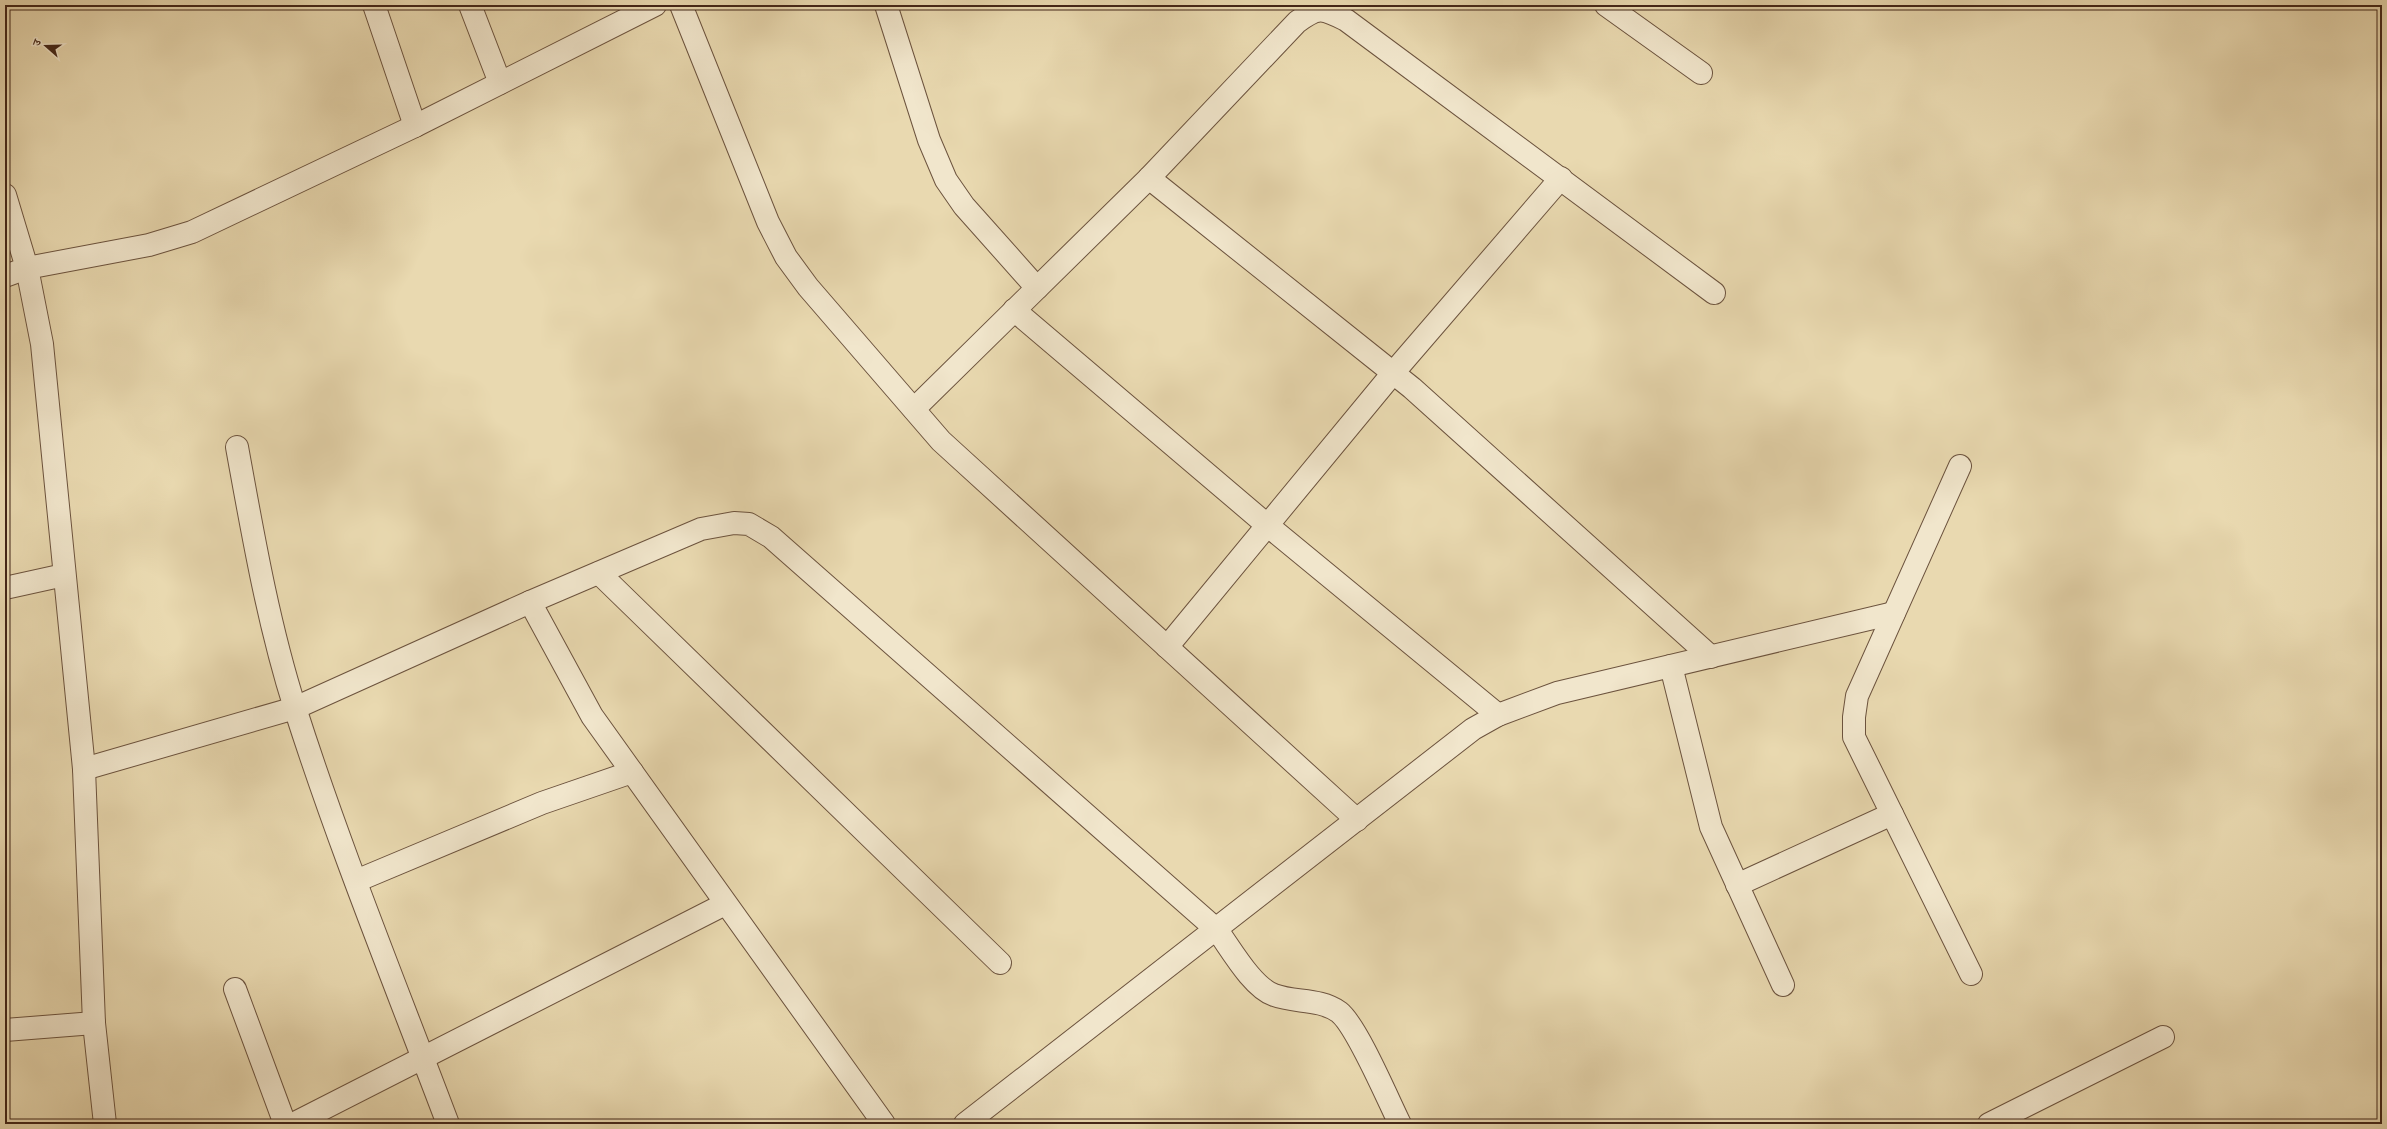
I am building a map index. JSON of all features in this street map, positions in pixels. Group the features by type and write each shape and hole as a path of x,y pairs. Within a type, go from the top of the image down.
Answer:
{"street":[{"path":"374,5 415,126"},
{"path":"470,5 500,83"},
{"path":"5,276 27,268 149,245 192,232 415,126 655,5"},
{"path":"681,5 768,222 786,257 808,287 941,441 1357,820"},
{"path":"886,5 929,140 946,180 964,206 1037,288"},
{"path":"1606,5 1701,72"},
{"path":"914,409 1149,178 1297,22 1313,10 1328,11 1346,20 1561,178 1714,293"},
{"path":"1149,178 1393,373 1711,657"},
{"path":"1167,647 1393,373 1561,178"},
{"path":"5,195 27,268 42,344 84,769 94,1023 105,1124"},
{"path":"1014,310 1267,525 1498,715"},
{"path":"237,447 273,627 295,708 356,881 448,1124"},
{"path":"1960,466 1857,696 1854,718 1854,738 1972,974"},
{"path":"84,769 295,708 530,602 701,529 734,523 749,524 771,537 1217,930 1259,986 1275,996 1315,1002 1339,1013 1352,1026 1400,1124"},
{"path":"599,573 1000,963"},
{"path":"5,588 64,575"},
{"path":"530,602 592,716 725,904 884,1124"},
{"path":"965,1124 1217,930 1473,729 1498,715 1557,693 1894,613"},
{"path":"1671,666 1711,827 1783,985"},
{"path":"356,881 542,803 632,772"},
{"path":"1737,885 1892,814"},
{"path":"293,1124 725,904"},
{"path":"235,989 285,1124"},
{"path":"5,1030 94,1023"},
{"path":"1989,1124 2163,1037"}]}
